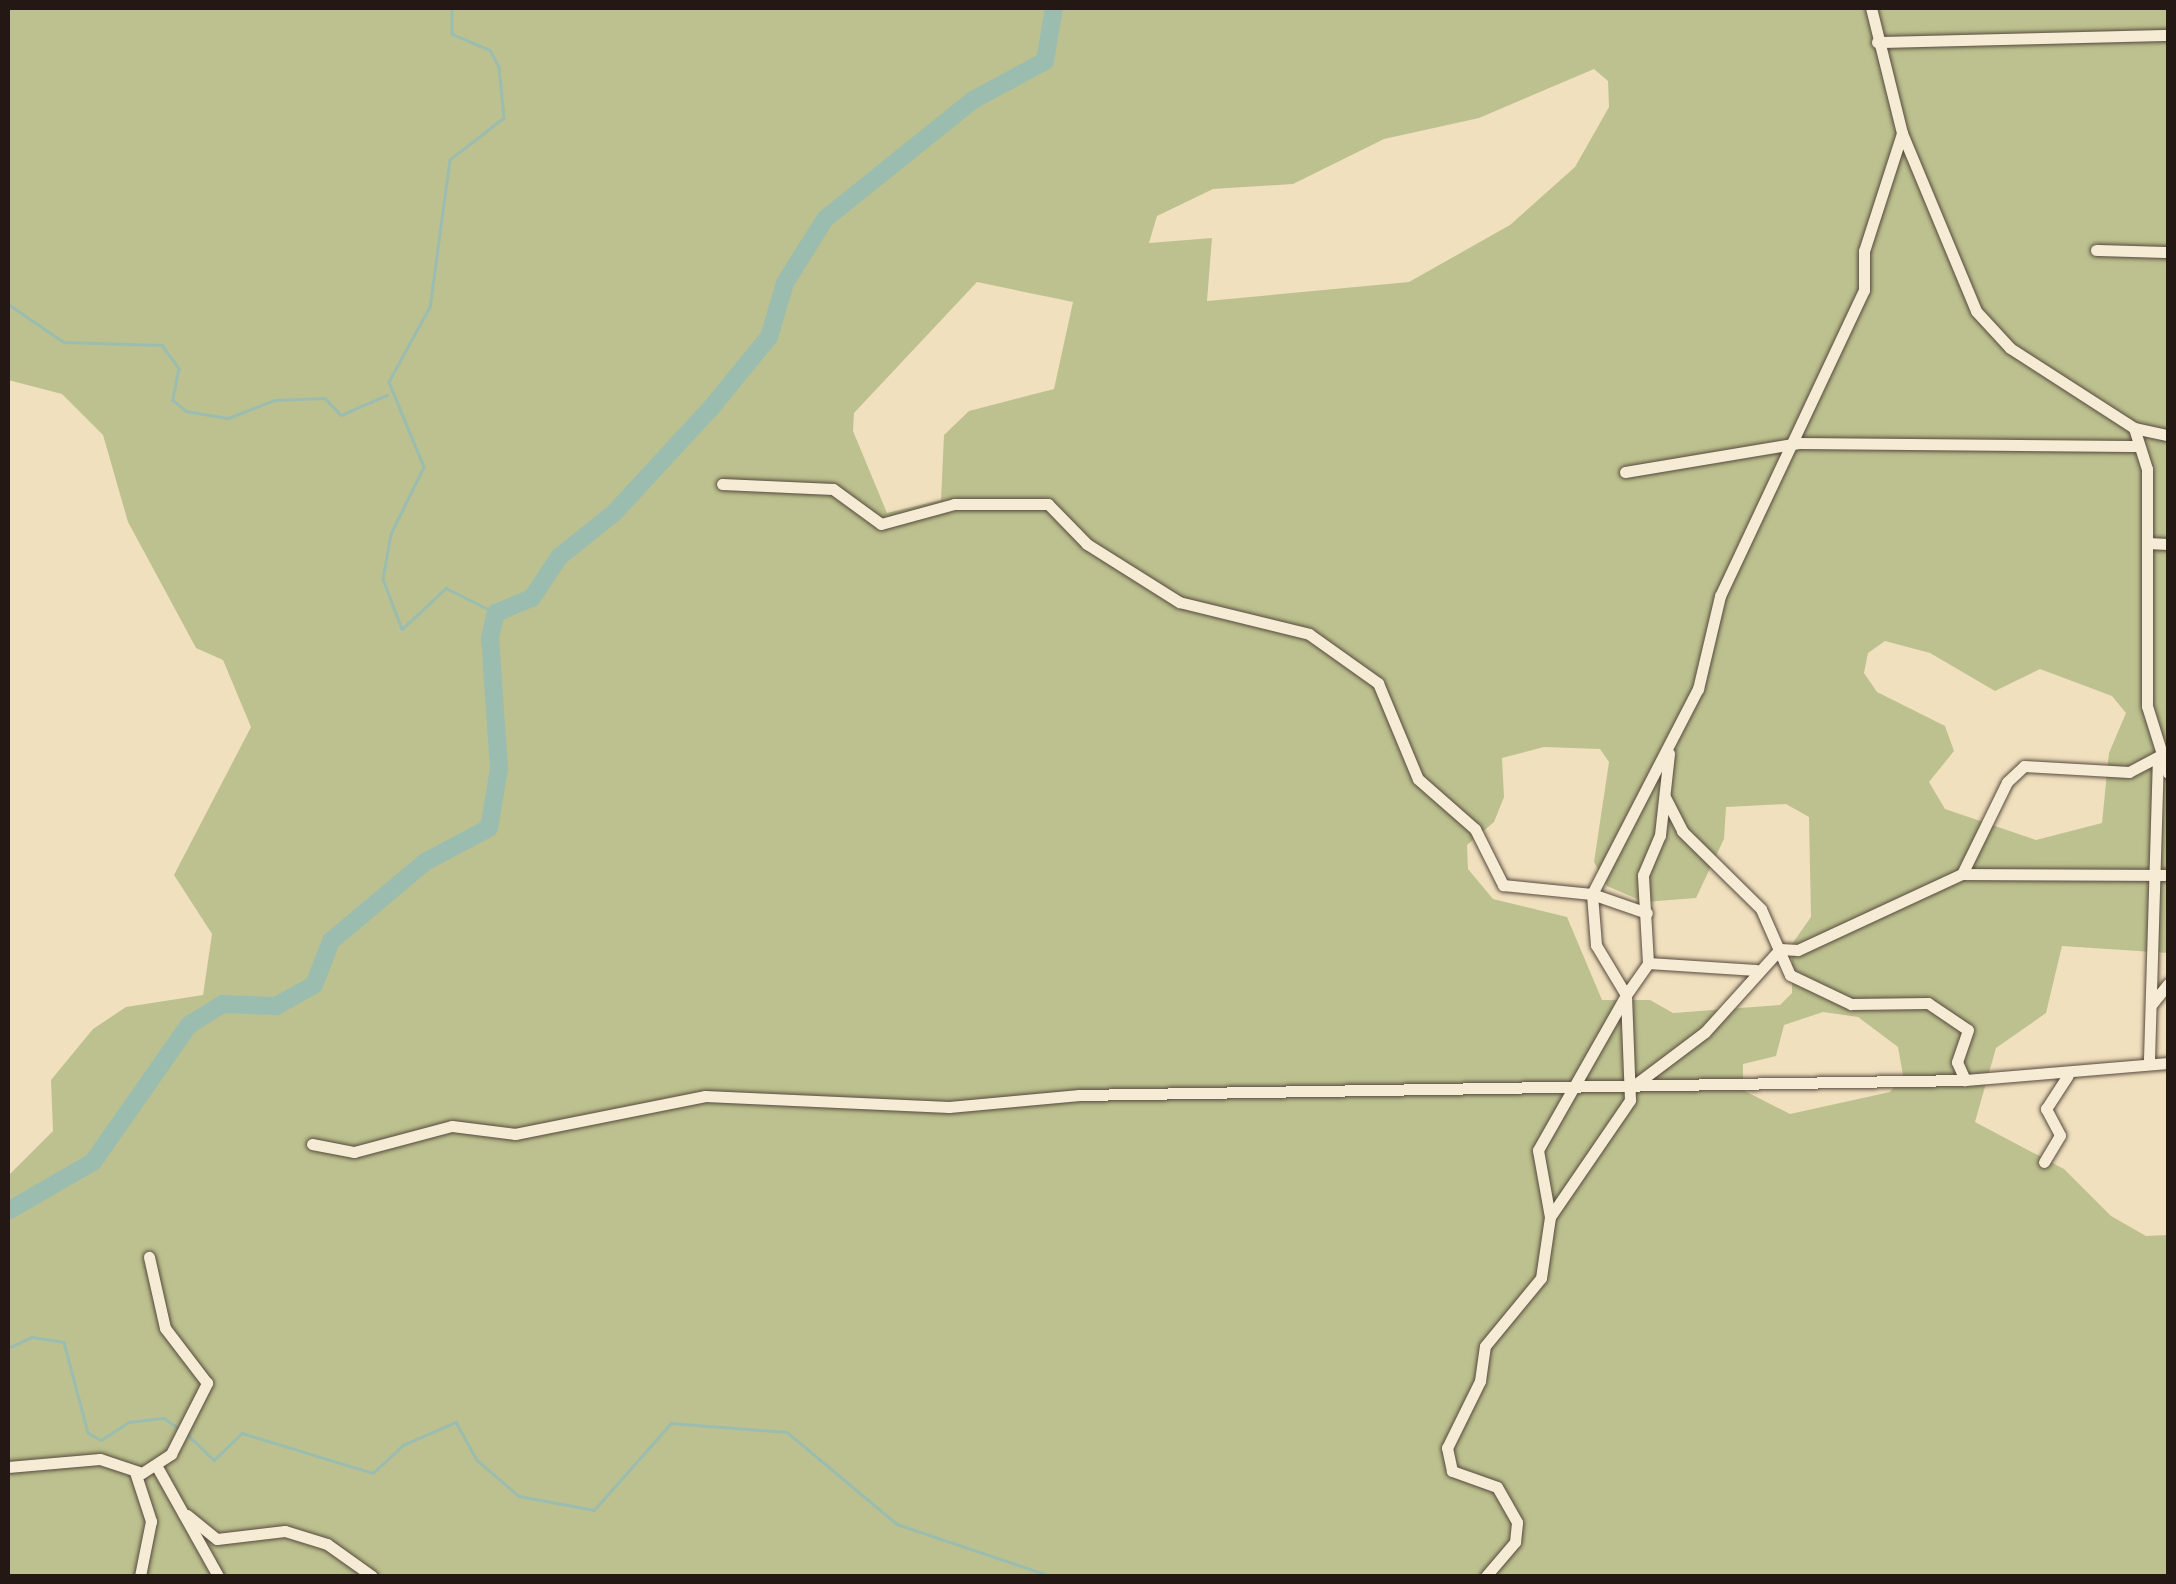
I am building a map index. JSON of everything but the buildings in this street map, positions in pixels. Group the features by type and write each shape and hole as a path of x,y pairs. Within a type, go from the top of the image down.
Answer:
{"street":[{"path":"1871,8 1902,133 1976,311 2010,348 2134,428 2168,435"},
{"path":"1877,42 2168,35"},
{"path":"1632,1087 1626,995 1596,945 1592,894 1698,689 1720,596 1799,442 1864,290 1864,251 1902,133"},
{"path":"2096,250 2168,252"},
{"path":"2134,428 2135,446 2147,469 2147,706 2159,756 2168,773"},
{"path":"1625,472 1799,442 2135,446"},
{"path":"722,484 833,489 880,524 954,504 1048,504 1088,544 1179,602 1280,624 1336,650 1378,683 1418,779 1476,829 1489,873 1503,885 1592,894 1647,912"},
{"path":"2146,543 2168,544"},
{"path":"1486,1576 1515,1542 1517,1522 1498,1487 1452,1470 1447,1448 1480,1381 1485,1346 1541,1278 1550,1217 1538,1150 1648,963 1643,874 1666,797 1670,745"},
{"path":"1962,874 2007,782 2024,766 2129,772 2159,756"},
{"path":"2149,1059 2159,756"},
{"path":"1666,797 1682,832 1761,909 1790,975 1826,999 1870,1008 1928,1003 1968,1030 1957,1062 1964,1080"},
{"path":"1550,1217 1632,1087 1706,1032 1756,970 1780,949 1798,950 1962,874 2168,875"},
{"path":"1648,963 1756,970"},
{"path":"2151,1006 2168,984"},
{"path":"312,1144 354,1152 452,1126 516,1134 705,1096 949,1107 1079,1094 1570,1090 1964,1080 2068,1075 2149,1059 2168,1063"},
{"path":"2044,1162 2060,1135 2046,1109 2068,1075"},
{"path":"8,1467 100,1458 135,1472 156,1464 207,1382 166,1328 149,1257"},
{"path":"156,1464 218,1576"},
{"path":"135,1472 151,1522 140,1576"},
{"path":"187,1515 217,1539 285,1531 327,1544 372,1576"}],"green space":[{"path":"8,8 2168,8 2168,953 2062,946 2046,1013 1996,1048 1975,1122 2064,1169 2111,1216 2146,1236 2168,1235 2168,1576 8,1576 8,1176 53,1131 51,1080 93,1029 126,1007 203,995 212,934 174,875 251,727 223,660 196,648 128,522 103,435 62,394 8,380","holes":["1594,69 1608,81 1609,107 1575,167 1510,225 1409,282 1207,301 1212,238 1149,243 1157,216 1213,189 1293,184 1384,139 1479,118","977,282 1073,302 1054,389 969,411 944,435 941,500 887,513 853,431 854,413","1885,641 1930,653 1995,691 2040,669 2112,696 2126,713 2109,753 2102,823 2036,840 1945,809 1929,782 1954,751 1945,726 1877,692 1864,673 1868,653","1544,747 1600,749 1609,762 1594,862 1607,886 1644,902 1696,898 1724,839 1726,807 1786,804 1809,817 1811,917 1792,944 1792,993 1780,1005 1673,1013 1650,1000 1602,1000 1567,917 1493,899 1468,869 1467,845 1494,822 1504,797 1502,758","1823,1012 1858,1017 1898,1047 1903,1075 1890,1092 1790,1114 1743,1090 1743,1064 1776,1056 1784,1025"]}],"waterway":[{"path":"452,8 452,34 490,50 499,67 504,118 450,160 430,307 389,382 424,467 391,534 383,579 402,629 446,588 496,613"},
{"path":"8,1211 93,1162 189,1025 223,1004 276,1006 314,985 331,941 425,862 489,828 499,769 490,638 496,613 532,598 559,557 614,513 711,408 769,337 785,283 825,219 973,100 1045,61 1054,8"},
{"path":"8,304 64,342 162,345 179,368 173,400 186,411 228,418 275,400 325,398 341,415 387,395"},
{"path":"8,1348 32,1337 64,1342 88,1433 101,1440 129,1422 164,1418 180,1429"},
{"path":"187,1434 214,1460 242,1433 373,1473 403,1445 456,1422 477,1460 519,1496 594,1510 671,1423 787,1432 897,1524 1051,1576"}]}
